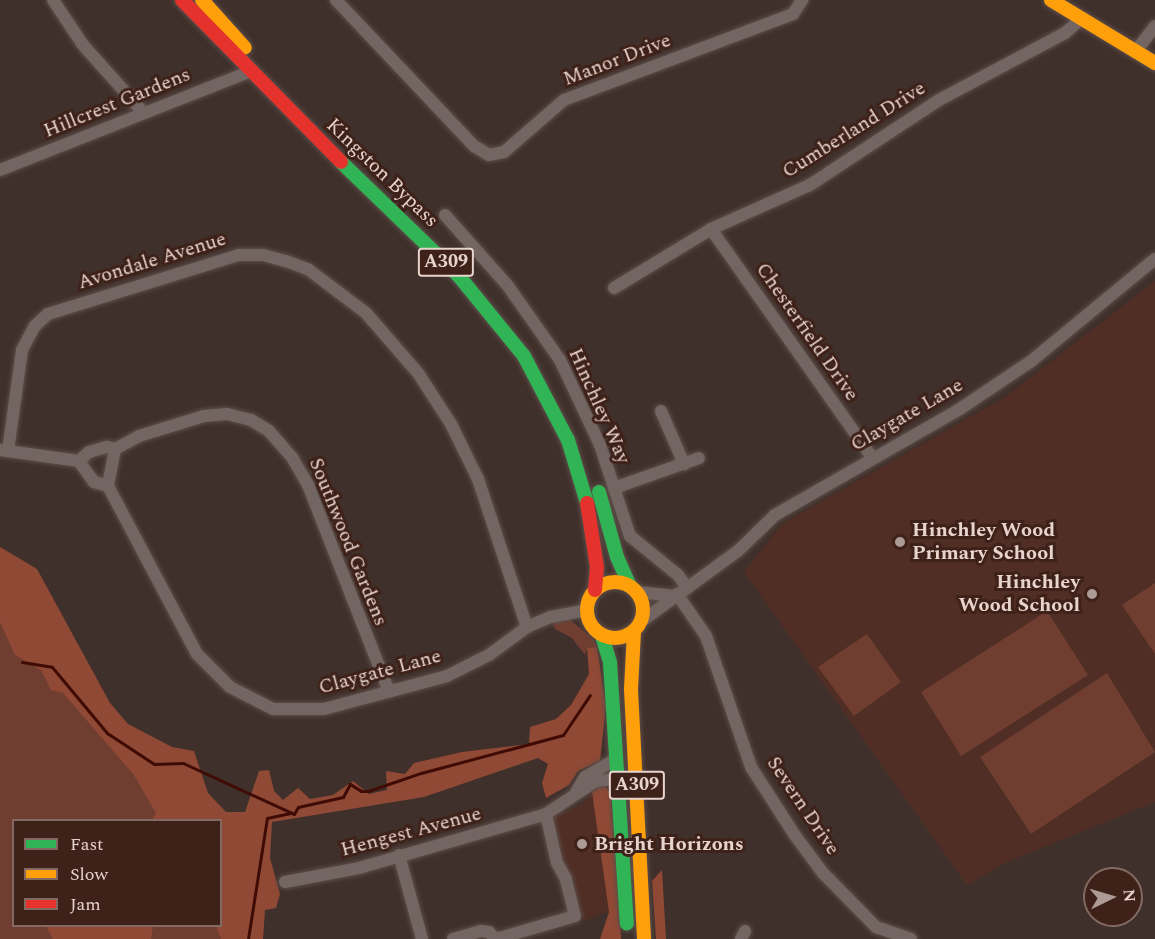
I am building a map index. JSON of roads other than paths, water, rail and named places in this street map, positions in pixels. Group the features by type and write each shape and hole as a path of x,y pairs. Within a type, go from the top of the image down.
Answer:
{"main road":[{"name":"Kingston Bypass","path":"182,0 249,72 419,234 489,308 525,356 568,440 586,495 597,567 594,591"},
{"name":"Kingston Bypass","path":"202,0 342,141"},
{"path":"1051,0 1155,63"},
{"name":"Kingston Bypass","path":"451,247 499,301 557,390 588,456 617,557 634,589"},
{"path":"614,582 634,589 644,607 638,626 622,638 602,636 593,628 586,610 594,591 614,582"},
{"name":"A309","path":"638,626 632,708 644,939"},
{"name":"A309","path":"602,636 610,663 628,939"}],"street":[{"path":"53,0 83,45 144,112"},
{"name":"Manor Drive","path":"336,0 474,146 489,154 504,152 564,100 793,14 802,0"},
{"name":"Cumberland Drive","path":"614,288 711,229 810,185 939,100 1065,33 1082,18"},
{"path":"1135,52 1155,26"},
{"name":"Hillcrest Gardens","path":"0,170 249,72"},
{"name":"Hinchley Way","path":"445,215 508,286 560,360 600,445 630,536 678,574 679,593"},
{"name":"Chesterfield Drive","path":"711,229 872,457"},
{"name":"Avondale Avenue","path":"4,451 22,350 35,326 48,314 239,255 263,255 286,261 316,275 366,313 418,373 451,424 478,479 527,627"},
{"name":"Claygate Lane","path":"638,626 739,550 775,515 1002,382 1155,259"},
{"path":"662,411 684,464"},
{"name":"Southwood Gardens","path":"115,449 139,436 204,416 227,414 251,420 269,431 293,459 308,485 388,692"},
{"path":"4,451 79,461 89,452 115,449 108,486"},
{"path":"614,489 699,458"},
{"name":"Claygate Lane","path":"79,461 94,482 108,486 185,636 197,654 230,687 273,709 309,711 388,692 468,668 527,627 551,617 586,610"},
{"path":"634,589 679,593"},
{"name":"Severn Drive","path":"679,593 706,636 752,767 823,873 878,933 911,939"},
{"path":"617,780 629,775 627,733 632,708"},
{"path":"573,798 585,777 615,760"},
{"name":"Hengest Avenue","path":"285,882 399,855 546,814 596,781 617,780"},
{"path":"453,939 481,931 489,932 496,939 575,916 546,814"},
{"path":"399,855 422,939"}],"waterway":[{"path":"22,662 52,667 107,733 154,764 183,763 294,814 298,807 343,797 350,784 361,791 368,791 421,773 563,735 590,695"},
{"path":"248,939 267,818 291,813"}],"place":[{"name":"Hinchley Wood Primary School","path":"900,542"},
{"name":"Hinchley Wood School","path":"1092,594"},
{"name":"Bright Horizons","path":"582,844"}]}
